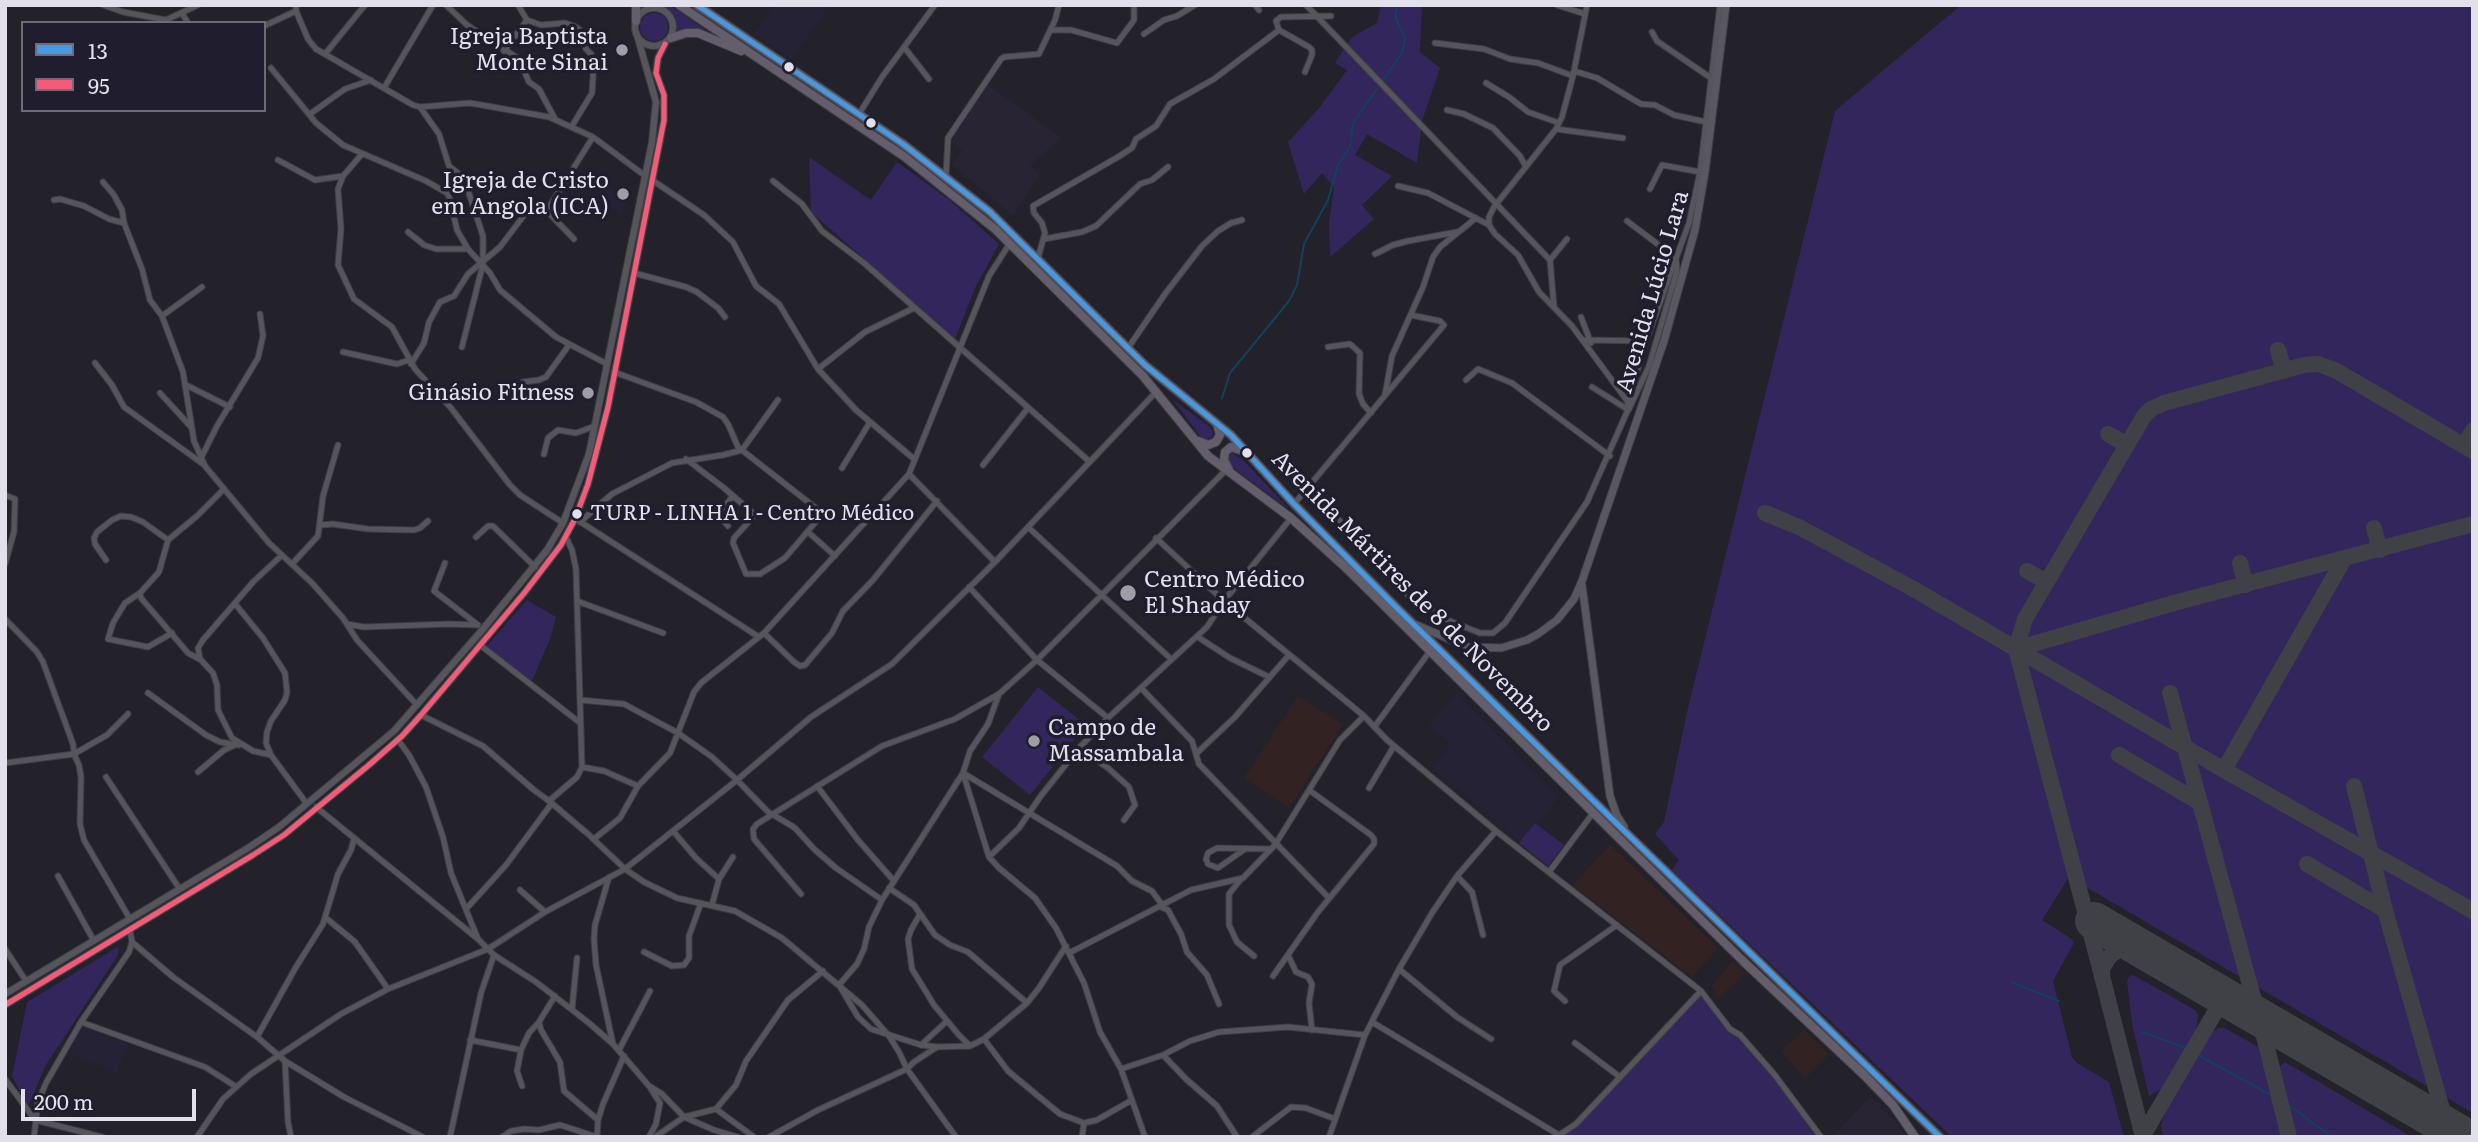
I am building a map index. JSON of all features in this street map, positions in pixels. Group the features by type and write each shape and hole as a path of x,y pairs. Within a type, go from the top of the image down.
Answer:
{"main road":[{"path":"636,5 636,21"},
{"name":"Avenida Mártires de 8 de Novembro","path":"679,5 920,168 1010,243 1120,352 1193,438 1225,471 1291,518 1345,567 1884,1096 1915,1137"},
{"name":"Avenida Mártires de 8 de Novembro","path":"697,5 946,176 990,212 1128,348 1215,421 1249,454 1294,505 1396,607 1940,1137"},
{"name":"Avenida Lúcio Lara","path":"1414,624 1468,647 1501,648 1527,640 1548,627 1570,605 1582,581 1664,341 1695,230 1726,5"},
{"path":"668,41 686,33 698,33 760,59"},
{"path":"1193,438 1203,444 1216,442 1220,435 1215,421"},
{"path":"1233,476 1225,464 1225,452 1236,447 1249,454"},
{"name":"Avenida Lúcio Lara","path":"1582,581 1610,796 1622,825 1649,856"}],"street":[{"path":"103,5 131,14 166,20 198,5"},
{"path":"131,14 138,5"},
{"path":"180,5 187,21"},
{"path":"325,54 365,5"},
{"path":"384,88 433,5"},
{"path":"446,5 467,25 521,62 529,82 538,89 555,119"},
{"path":"518,5 527,20 541,24 565,23 580,30 586,49 591,54 594,61 592,93 572,126"},
{"path":"858,115 882,77 935,5"},
{"path":"946,176 948,138 1004,57 1039,54 1059,5"},
{"path":"1051,30 1071,30 1117,43 1133,23 1134,5"},
{"path":"1144,34 1164,20 1195,5"},
{"path":"1306,5 1550,260 1554,307"},
{"path":"1557,5 1585,14"},
{"path":"1489,225 1489,217 1497,204 1557,126 1574,74 1587,5"},
{"path":"1628,408 1646,341 1688,226 1700,172 1720,5"},
{"path":"266,25 296,8 311,43 325,54 420,107 439,134 449,166 464,178 483,236 482,264 462,347"},
{"path":"5,994 248,848 307,804 394,731 535,566 563,523 583,471 595,426 652,142 656,102 637,35 636,21 645,10 663,9 674,23 658,58 656,73 664,95 664,120 599,446 578,521"},
{"path":"1305,72 1312,55 1309,47 1279,30 1276,21 1281,17 1331,16"},
{"path":"504,51 527,20"},
{"path":"1038,258 1044,239 1044,228 1034,213 1033,206 1132,148 1136,139 1156,126 1170,104 1213,79 1279,30"},
{"path":"1652,32 1657,41 1712,78"},
{"path":"637,35 649,46 657,47 668,41"},
{"path":"1435,43 1483,49 1510,59 1597,78 1642,104 1655,105 1674,115 1706,122"},
{"path":"904,47 929,79"},
{"path":"271,68 316,123 343,145 426,181 446,193 450,199 457,230 468,249 500,290 527,316 569,345 607,364"},
{"path":"310,114 345,89 371,80"},
{"path":"1486,83 1528,112 1557,126 1623,138"},
{"path":"420,107 470,103 555,119 593,138 644,175"},
{"path":"1447,110 1464,114 1493,128 1520,156 1526,167"},
{"path":"343,352 397,364 410,362 425,343 429,322 442,301 454,296 468,275 500,247 525,214 551,206 562,184 593,138"},
{"path":"362,154 343,176 338,189 341,229 338,265 354,299 392,327 410,362 451,408 510,485 520,495 563,523"},
{"path":"278,160 315,180 343,176"},
{"path":"1650,190 1662,165 1700,172"},
{"path":"1044,239 1082,232 1096,226 1140,184 1152,180 1168,167"},
{"path":"652,180 704,215 733,242 756,286 779,304 818,369 870,422 914,459"},
{"path":"773,181 802,204 822,231 864,263 1090,462"},
{"path":"103,182 122,210 150,300 162,316 186,385 194,441 205,466 269,543 312,583 357,640 417,705"},
{"path":"1398,187 1429,193 1489,225 1518,255 1539,292 1583,340 1628,408"},
{"path":"54,200 60,199 84,206 109,219 124,223"},
{"path":"545,209 574,239"},
{"path":"1384,398 1389,384 1392,356 1433,257 1440,247 1476,218"},
{"path":"1128,348 1202,246 1218,231 1242,219"},
{"path":"1306,490 1326,506 1408,594 1433,613 1468,629 1488,634 1499,629 1587,502 1649,366 1677,271 1676,258 1627,221"},
{"path":"408,232 424,245 436,249 468,249"},
{"path":"1375,254 1393,245 1457,232"},
{"path":"1550,260 1567,239"},
{"path":"594,839 620,818 638,786 665,760 694,692 701,683 761,635 909,474 989,275 1010,243"},
{"path":"634,273 697,292 725,317"},
{"path":"162,316 202,287"},
{"path":"818,369 865,331 914,308"},
{"path":"201,458 262,347 260,314"},
{"path":"1294,505 1444,325 1440,321 1411,314"},
{"path":"1581,317 1591,340 1592,352"},
{"path":"1583,340 1646,341"},
{"path":"1328,347 1350,344 1360,353 1359,394 1371,413"},
{"path":"523,382 546,377 569,345"},
{"path":"95,363 124,407 205,466"},
{"path":"1466,380 1478,369 1512,383 1609,456"},
{"path":"614,372 687,398 713,411 728,424 742,450 817,509 819,518 785,558 758,575 746,574 733,543 734,538 755,515 686,459"},
{"path":"186,385 230,407"},
{"path":"1592,387 1628,408"},
{"path":"197,1137 235,1086 279,1055 341,1014 388,989 488,950 545,912 625,869 811,717 892,664 995,562 1156,392"},
{"path":"160,393 192,428"},
{"path":"5,1005 264,848 398,740 542,571 578,521 612,494 672,463 742,450 778,400"},
{"path":"983,465 1028,408"},
{"path":"842,468 870,422"},
{"path":"544,454 548,438 558,430 576,433 595,426"},
{"path":"292,564 314,543 321,525 323,496 338,445"},
{"path":"801,894 754,839 753,829 771,814 882,746 955,719 999,694 1037,660 1225,471"},
{"path":"909,474 995,562"},
{"path":"172,634 148,647 108,639 119,611 131,597 140,593 162,568 168,540 224,489"},
{"path":"5,495 15,499 14,532 5,564"},
{"path":"729,526 718,515 733,496"},
{"path":"578,521 761,635 800,666 805,664 832,634 843,611 873,580 937,501"},
{"path":"106,560 94,544 94,538 97,532 121,516 143,522 168,540"},
{"path":"989,857 1019,828 1028,812 1079,748 1171,659 1198,637 1291,518"},
{"path":"321,525 414,530 428,522"},
{"path":"476,537 488,526 493,526 535,566"},
{"path":"1028,527 1171,659"},
{"path":"808,532 835,556"},
{"path":"467,908 506,864 550,802 577,777 582,767 576,569 566,537"},
{"path":"1156,538 1224,601 1376,726 1394,746 1496,831 1700,991 1730,1029 1740,1035 1774,1074 1821,1137"},
{"path":"243,746 232,738 225,727 217,705 216,679 197,654 200,644 253,582 282,555"},
{"path":"446,563 434,591 481,627"},
{"path":"969,587 1037,660 1108,718"},
{"path":"140,593 141,598 188,653 201,660"},
{"path":"1396,607 1408,594"},
{"path":"577,601 663,633"},
{"path":"236,604 279,662 287,681 285,700 267,732 266,743 271,755 307,804"},
{"path":"5,619 37,652 43,662 73,744 81,777 80,824 84,840 130,919"},
{"path":"347,624 364,627 449,624 481,627"},
{"path":"1198,637 1230,658 1269,677"},
{"path":"480,645 579,722"},
{"path":"1376,726 1430,651"},
{"path":"1197,754 1234,718 1289,655"},
{"path":"1142,689 1192,741 1199,764 1273,847 1329,898"},
{"path":"148,693 206,735 220,742 271,755"},
{"path":"839,985 861,956 869,927 882,900 963,773 970,751 988,724 999,694"},
{"path":"580,700 624,704 678,733 737,780 771,814 790,824 836,868 882,900"},
{"path":"5,763 74,754 107,735 128,713"},
{"path":"421,715 483,746 594,839 625,869 644,882 677,898 735,911 782,938 862,1005 889,1036 907,1069 956,1137"},
{"path":"1254,956 1237,942 1228,919 1229,894 1273,847 1339,740 1364,716"},
{"path":"398,740 426,787 443,837 451,873 478,939"},
{"path":"198,772 224,750 235,745"},
{"path":"1369,788 1394,746"},
{"path":"1079,748 1129,787 1135,805 1124,820"},
{"path":"582,767 604,771 638,786"},
{"path":"963,773 1117,866 1132,881 1152,891 1163,903 1162,907"},
{"path":"963,773 989,857 1035,898 1066,946 1084,983 1100,1032 1121,1069 1145,1137"},
{"path":"106,777 180,888"},
{"path":"817,786 858,840 894,881"},
{"path":"1273,976 1329,898 1371,849 1374,839 1308,790"},
{"path":"316,807 494,955 555,996 613,1044 660,1103 656,1124 649,1137"},
{"path":"1549,872 1593,812"},
{"path":"673,831 695,858 719,879"},
{"path":"1329,1137 1364,1035 1399,969 1457,876 1496,831"},
{"path":"257,1037 326,918 338,874 354,839"},
{"path":"1245,849 1218,868 1208,864 1206,859 1212,850 1273,847"},
{"path":"712,905 719,879 733,857"},
{"path":"58,876 93,941"},
{"path":"1457,876 1472,892 1483,935"},
{"path":"609,877 594,933 596,965 613,1044"},
{"path":"1069,953 1191,890 1243,877"},
{"path":"890,888 914,905 935,935 968,952 1027,1003"},
{"path":"520,890 545,912"},
{"path":"644,952 672,966 684,965 689,958 689,936 701,903"},
{"path":"1162,907 1168,910 1181,934 1186,952 1207,975 1219,1004"},
{"path":"920,914 908,939 909,959 916,977 947,1021 971,1046"},
{"path":"326,918 355,942 388,989"},
{"path":"1565,1001 1554,991 1560,965 1617,925"},
{"path":"34,1137 38,1102 46,1083 81,1022 130,952 130,930"},
{"path":"132,942 173,977 257,1037 285,1061 344,1097 423,1137"},
{"path":"839,985 858,1017 871,1029 920,1045 971,1046 984,1039 1027,1003 1040,988 1066,946"},
{"path":"5,949 26,981"},
{"path":"450,1137 481,993 494,955"},
{"path":"1288,955 1296,972 1308,977 1312,984 1309,1003 1312,1030"},
{"path":"572,1009 577,958"},
{"path":"1399,969 1457,1017 1491,1039"},
{"path":"655,1137 684,1117 716,1109 736,1085 746,1061 788,1000 823,971"},
{"path":"619,1050 650,991"},
{"path":"1372,1022 1559,1135 1576,1124 1700,991"},
{"path":"522,1086 517,1071 520,1051 555,996"},
{"path":"920,1045 947,1021"},
{"path":"81,1022 205,1067 235,1086"},
{"path":"539,1022 559,1062 564,1091 598,1120"},
{"path":"1121,1069 1219,1032 1288,1027 1364,1035"},
{"path":"958,1034 961,1047"},
{"path":"984,1039 1009,1071 1060,1114 1084,1123 1097,1120 1132,1100"},
{"path":"471,1040 520,1051"},
{"path":"1574,1043 1620,1077"},
{"path":"769,1137 818,1110 907,1069 937,1047"},
{"path":"1163,1055 1217,1106 1237,1137"},
{"path":"502,1137 511,1131 539,1130 560,1125 597,1137 598,1120 624,1056"},
{"path":"285,1061 291,1137"},
{"path":"5,1079 35,1120 102,1137"},
{"path":"649,1086 662,1094 684,1117 699,1125 738,1137"},
{"path":"1252,1137 1291,1107 1306,1108 1335,1119"},
{"path":"716,1109 754,1137"},
{"path":"1082,1137 1084,1123"}],"shaded area":[{"path":"663,5 669,5 710,33 691,28 678,31 673,14"},
{"path":"774,5 830,5 792,59 754,33"},
{"path":"1381,5 1422,5 1420,52 1440,68 1422,121 1417,163 1367,134 1355,155 1392,176 1362,205 1374,219 1330,257 1329,223 1334,187 1322,173 1304,194 1288,142 1320,107 1347,70 1335,63 1352,37 1377,23"},
{"path":"1961,5 2473,5 2473,1113 2069,877 2042,920 2074,943 2053,981 2072,1057 2077,1063 2109,1082 2124,1137 1952,1137 1672,870 1679,860 1655,834 1664,822 1687,712 1835,111"},
{"path":"654,13 664,17 668,27 664,37 654,41 644,37 640,27 644,17"},
{"path":"988,85 1062,138 1030,165 1040,174 1013,216 953,165 962,151 951,141"},
{"path":"809,157 871,200 897,162 948,199 999,244 975,288 955,339 811,212"},
{"path":"604,177 615,188 612,194 626,202 623,215 604,203 606,196 595,187"},
{"path":"1173,400 1209,426 1213,432 1212,437 1201,437"},
{"path":"1232,453 1244,461 1290,510 1232,467 1228,459"},
{"path":"527,600 556,617 550,639 532,681 486,647"},
{"name":"Campo de Massambala","path":"1038,687 1086,725 1030,795 982,757"},
{"path":"1456,692 1559,797 1537,824 1564,845 1548,866 1433,768 1451,743 1428,727"},
{"path":"1298,696 1343,724 1289,808 1244,778"},
{"path":"1535,823 1564,845 1548,866 1519,843"},
{"path":"1610,845 1718,948 1692,977 1573,885"},
{"path":"119,946 118,955 46,1065 28,1106 12,1076 27,1002"},
{"path":"1732,961 1745,973 1719,998 1714,995 1716,991 1712,986"},
{"path":"2130,975 2195,1010 2198,1015 2196,1032 2161,1089 2149,1096 2132,1024 2127,981"},
{"path":"1701,991 1730,1029 1740,1035 1821,1137 1555,1137 1576,1124"},
{"path":"82,1025 128,1045 117,1073 70,1054"},
{"path":"2223,1027 2262,1049 2284,1137 2163,1137 2161,1126 2164,1114 2161,1113 2167,1102 2205,1040 2212,1031"},
{"path":"1804,1030 1829,1054 1805,1078 1781,1051"},
{"path":"2285,1062 2412,1137 2293,1137 2278,1073 2279,1067"},
{"path":"1870,1096 1892,1117 1907,1137 1833,1137"}],"waterway":[{"path":"1222,398 1230,373 1289,301 1297,285 1304,244 1328,200 1338,165 1350,147 1353,123 1402,53 1405,39 1395,16 1397,5"},
{"path":"2011,982 2059,1001"},
{"path":"2142,1032 2186,1048"},
{"path":"2196,1054 2273,1096"},
{"path":"2284,1102 2332,1137"}],"taxiway":[{"path":"2278,350 2284,371"},
{"path":"2102,976 2016,649 2025,619 2144,416 2164,403 2304,365 2318,364 2335,370 2473,451"},
{"path":"2464,445 2473,430"},
{"path":"2108,434 2127,445"},
{"path":"1765,513 1801,528 1910,587 2473,911"},
{"path":"2016,649 2174,603 2473,524"},
{"path":"2374,528 2380,550"},
{"path":"2224,770 2344,559"},
{"path":"2240,563 2246,585"},
{"path":"2027,571 2047,582"},
{"path":"2170,693 2289,1137"},
{"path":"2119,755 2199,802"},
{"path":"2354,786 2385,910 2450,1137"},
{"path":"2307,864 2385,910"},
{"path":"2140,948 2120,948 2109,957 2102,969 2102,976 2143,1137"},
{"path":"2142,1137 2224,997"}],"runway":[{"path":"2094,921 2465,1137"}],"transit line":[{"name":"13","path":"697,5 903,144 990,212 1145,365 1231,435 1294,504 1396,607 1940,1137"},
{"name":"95","path":"5,1005 284,835 369,765 421,715 561,545 575,519 588,484 608,407 664,120 664,95 656,73 658,58 665,44"}],"place":[{"name":"Igreja Baptista Monte Sinai","path":"622,50"},
{"name":"Igreja de Cristo em Angola (ICA)","path":"623,194"},
{"name":"Ginásio Fitness","path":"588,393"},
{"name":"TURP - LINHA 1 - Centro Médico","path":"577,514"},
{"name":"Centro Médico El Shaday","path":"1128,593"},
{"name":"Campo de Massambala","path":"1034,741"}]}
